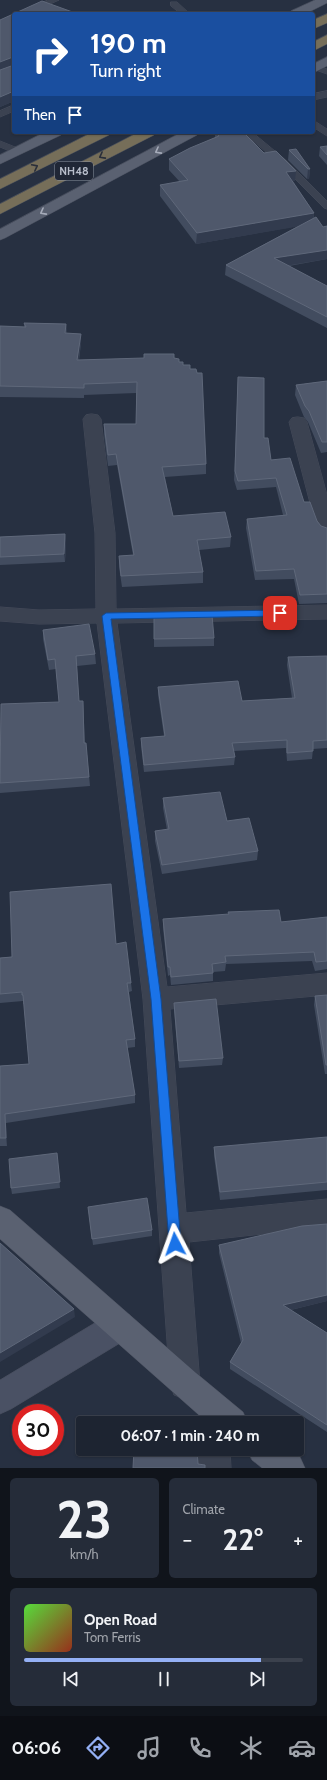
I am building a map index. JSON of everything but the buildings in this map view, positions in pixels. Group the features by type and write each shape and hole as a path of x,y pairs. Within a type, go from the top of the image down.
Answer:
{"highway":[{"path":"315,24 327,18"},
{"path":"315,46 327,40"},
{"name":"NH48","path":"0,185 100,134"},
{"name":"NH48","path":"0,210 145,134"}],"main road":[{"path":"299,12 324,0"},
{"path":"318,69 327,61"},
{"path":"0,160 52,134"},
{"path":"0,235 188,134"},
{"path":"0,1220 185,1384 218,1416"},
{"path":"273,1456 289,1468"}],"street":[{"path":"92,419 105,533 106,616 156,999 185,1384"},
{"path":"298,422 327,530"},
{"path":"0,614 39,617 327,612"},
{"path":"156,999 327,984"},
{"path":"174,1229 327,1213"},
{"path":"0,1398 118,1326"},
{"path":"214,1456 215,1468"}],"lane":[{"path":"26,12 55,0"},
{"path":"174,4 184,12"},
{"path":"315,97 327,94"},
{"path":"0,114 12,109"},
{"path":"315,124 327,133"},
{"path":"249,134 284,163 327,206"},
{"path":"0,144 17,151"}],"route":[{"path":"175,1244 156,999 106,616 280,613"}]}
